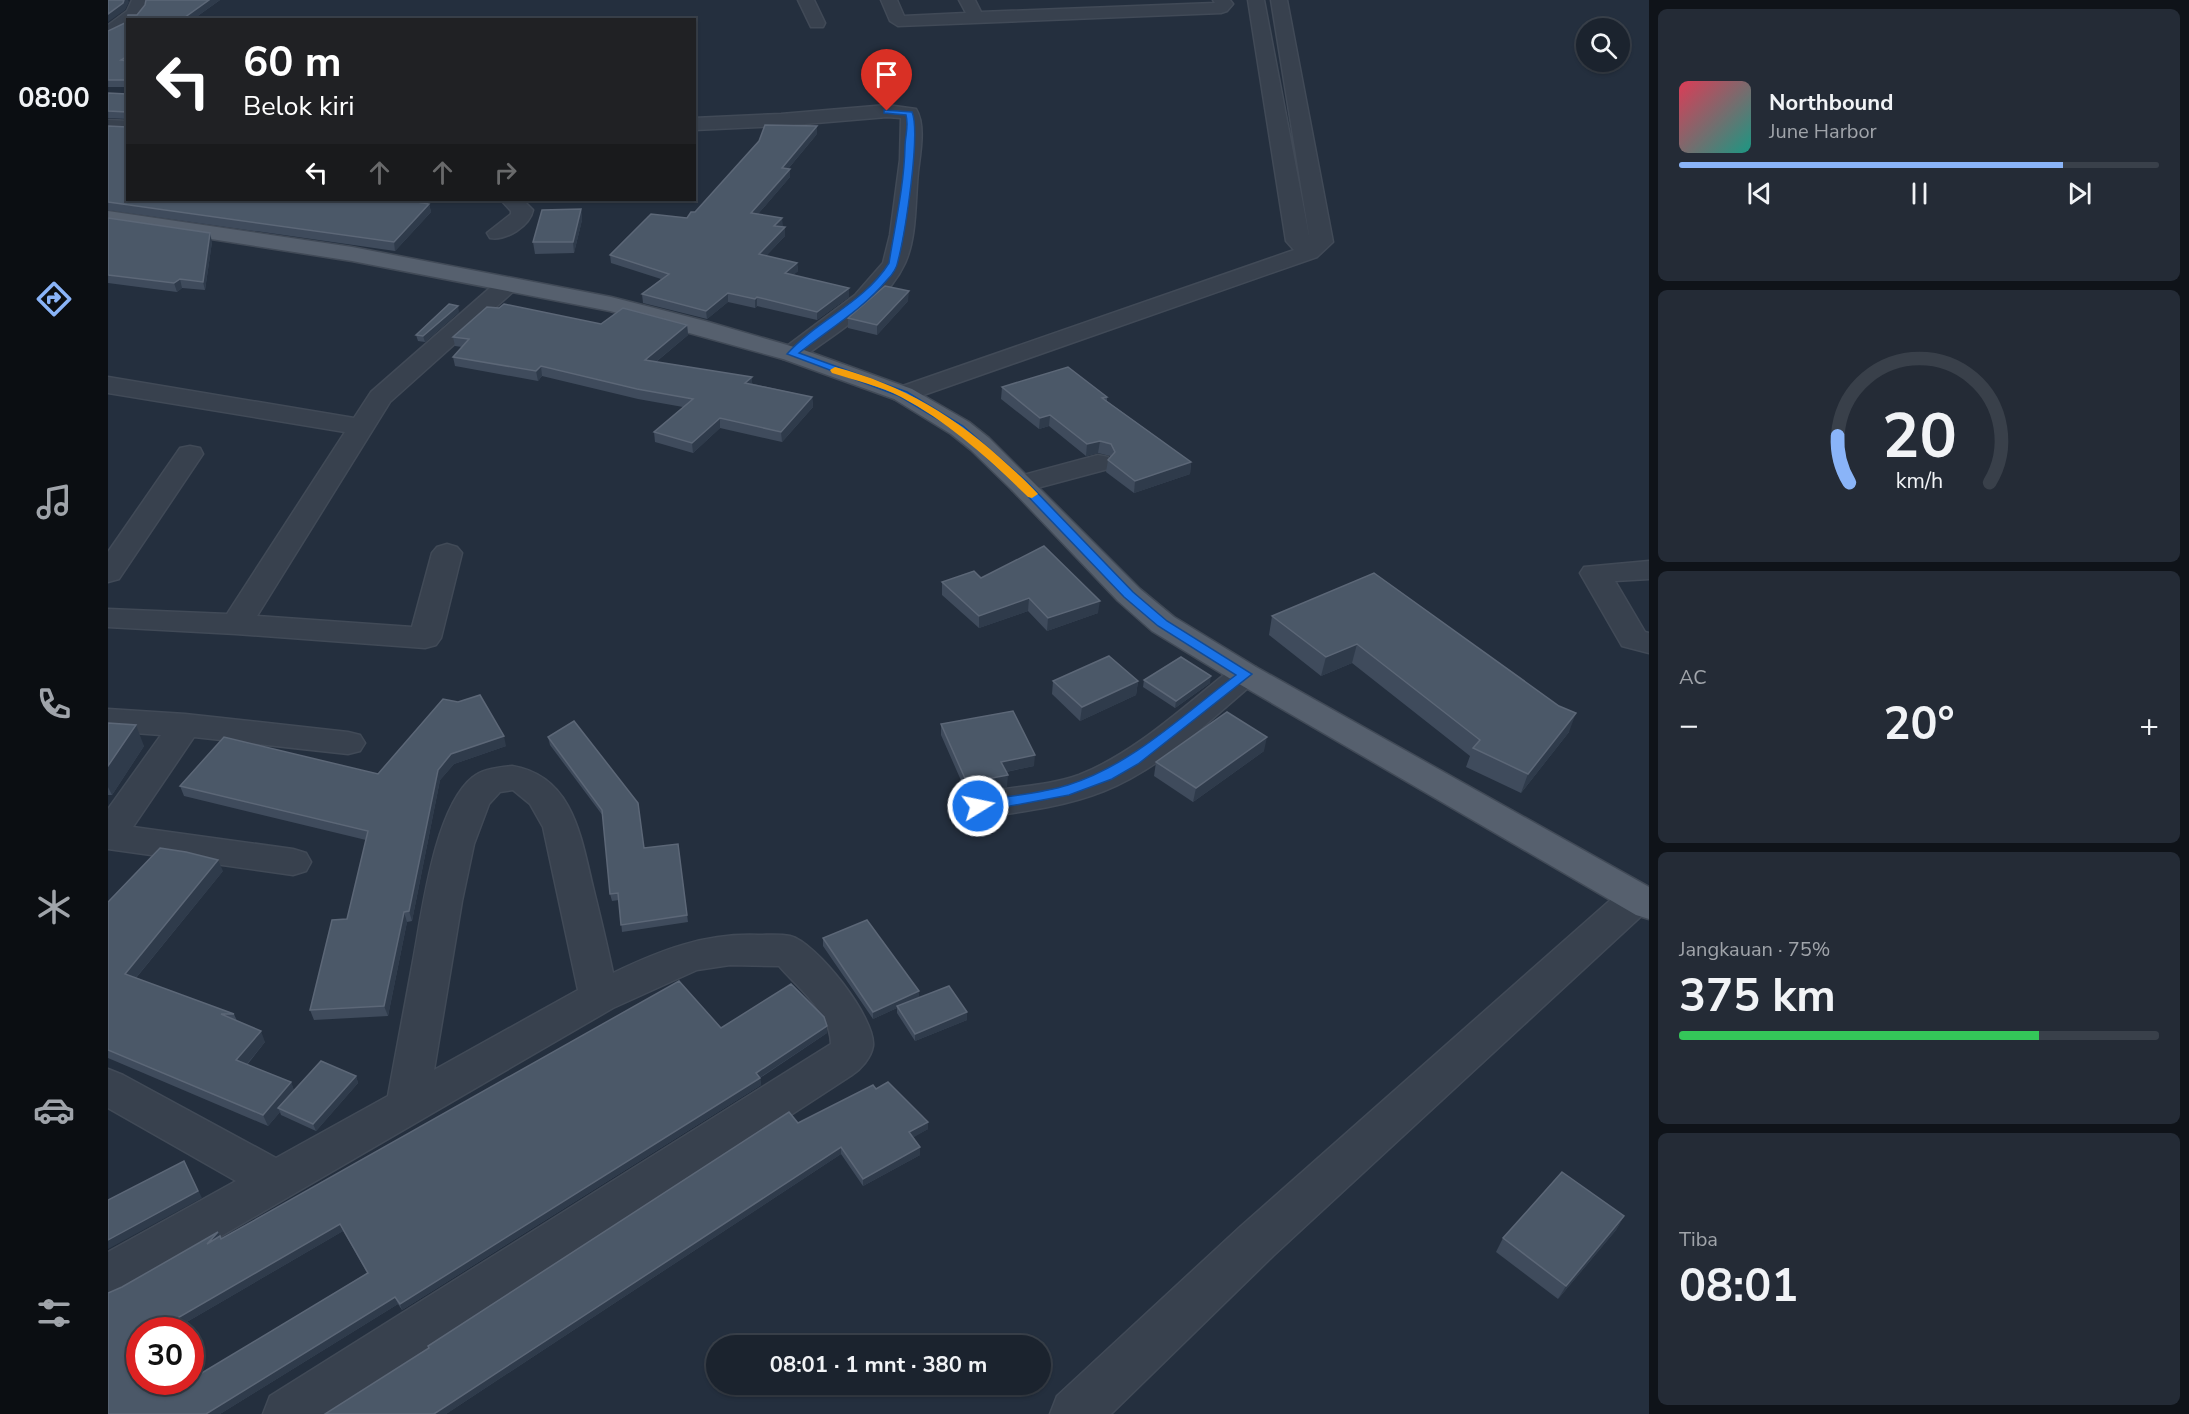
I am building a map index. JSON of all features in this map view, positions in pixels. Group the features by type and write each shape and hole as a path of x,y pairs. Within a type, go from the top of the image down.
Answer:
{"main road":[{"path":"108,217 352,254 611,304 792,354 903,394 960,428 1022,484 1128,595 1163,624 1245,674 1643,901"}],"street":[{"path":"127,18 140,6 141,0"},
{"path":"806,0 817,23"},
{"path":"889,0 898,21 1069,14 1146,5 1221,8 1225,4 1221,0"},
{"path":"967,0 976,17"},
{"path":"1058,0 1069,14"},
{"path":"1256,0 1297,241 1309,252"},
{"path":"903,394 1309,252 1322,242 1279,0"},
{"path":"108,32 126,19"},
{"path":"696,124 781,120 887,111 909,113 912,126 909,169 893,263 884,278 858,302 792,354"},
{"path":"108,126 126,127"},
{"path":"498,232 521,217 522,210 512,201"},
{"path":"236,624 380,397 507,285"},
{"path":"108,385 361,427"},
{"path":"108,573 190,454"},
{"path":"1022,484 1098,463"},
{"path":"108,618 236,624 425,638 447,553"},
{"path":"1649,570 1595,573 1633,639 1649,643"},
{"path":"978,806 1069,790 1107,776 1133,760 1245,674"},
{"path":"108,720 185,725 348,743"},
{"path":"185,725 113,843 293,862"},
{"path":"407,1107 452,860 470,807 486,784 500,779 515,778 538,792 553,808 561,827 599,997"},
{"path":"1075,1414 1266,1233 1643,901"},
{"path":"108,1277 599,997 675,964 709,952 789,951 839,1007 851,1031 852,1047 847,1056 288,1414"},
{"path":"108,1087 276,1181"}],"building":[{"path":"108,0 124,0 108,14"},
{"path":"146,0 209,0 184,18 128,18 128,15 137,15"},
{"path":"126,22 126,57 121,60 126,61 126,80 108,80 108,31"},
{"path":"108,93 126,94 126,112 108,111"},
{"path":"765,125 817,126 782,168 790,169 751,213 782,218 774,226 785,227 759,254 797,263 785,273 849,288 817,312 757,297 755,299 728,293 706,311 642,294 669,274 610,255 651,214 687,218 691,212 695,212 759,141"},
{"path":"108,126 126,127 126,201 418,201 417,202 429,204 394,242 108,202"},
{"path":"581,209 573,242 533,242 542,210"},
{"path":"108,218 210,233 203,282 180,279 174,283 108,275"},
{"path":"885,286 909,291 877,325 848,318"},
{"path":"449,304 458,306 423,336 416,335"},
{"path":"504,304 601,324 623,308 687,325 645,360 752,377 745,383 812,397 781,432 720,418 692,443 654,432 693,399 637,389 541,366 536,371 453,357 469,339 453,337 487,307 499,308"},
{"path":"1068,367 1107,397 1102,398 1191,462 1135,481 1108,460 1115,452 1111,444 1100,441 1087,444 1050,415 1040,418 1002,387"},
{"path":"1044,546 1100,601 1048,618 1029,598 979,616 942,582 974,571 981,578"},
{"path":"1374,573 1559,706 1576,713 1528,774 1473,748 1480,740 1357,644 1326,657 1272,616"},
{"path":"1109,656 1138,681 1082,707 1053,681"},
{"path":"1181,657 1211,676 1176,701 1144,680"},
{"path":"480,695 504,736 451,754 438,770 409,911 404,912 384,1006 310,1010 332,920 347,919 368,831 180,786 224,737 378,774 443,699 458,702"},
{"path":"1013,711 1035,755 1001,762 1008,775 967,783 941,724"},
{"path":"1227,712 1267,737 1196,788 1156,762"},
{"path":"574,721 638,803 644,848 678,844 687,915 621,925 618,893 610,894 602,810 548,737"},
{"path":"108,723 136,725 108,766"},
{"path":"160,848 218,860 125,974 234,1014 221,1014 261,1031 236,1060 291,1082 263,1115 108,1050 108,902"},
{"path":"867,920 919,991 873,1012 823,938"},
{"path":"679,981 721,1028 791,984 824,1017 827,1026 756,1073 760,1078 400,1304 395,1297 206,1414 108,1414 108,1293 218,1232 207,1244 220,1236 221,1239","holes":["340,1224 368,1273 204,1372 204,1395 126,1395 126,1317 179,1317"]},
{"path":"949,986 967,1012 915,1034 897,1006"},
{"path":"321,1061 356,1076 313,1124 278,1108"},
{"path":"888,1082 928,1122 909,1132 920,1147 863,1179 841,1147 434,1414 325,1414 789,1112 798,1123 873,1085 876,1089"},
{"path":"184,1161 198,1191 108,1240 108,1200"},
{"path":"1562,1172 1624,1216 1566,1286 1503,1238"}],"slow traffic":[{"path":"835,370 903,394 941,416 980,444 1032,494"}],"route":[{"path":"887,111 909,113 912,126 909,169 893,263 884,278 861,299 792,354 903,394 960,428 1022,484 1128,595 1163,624 1245,674 1170,733 1107,776 1069,790 978,806"}]}
